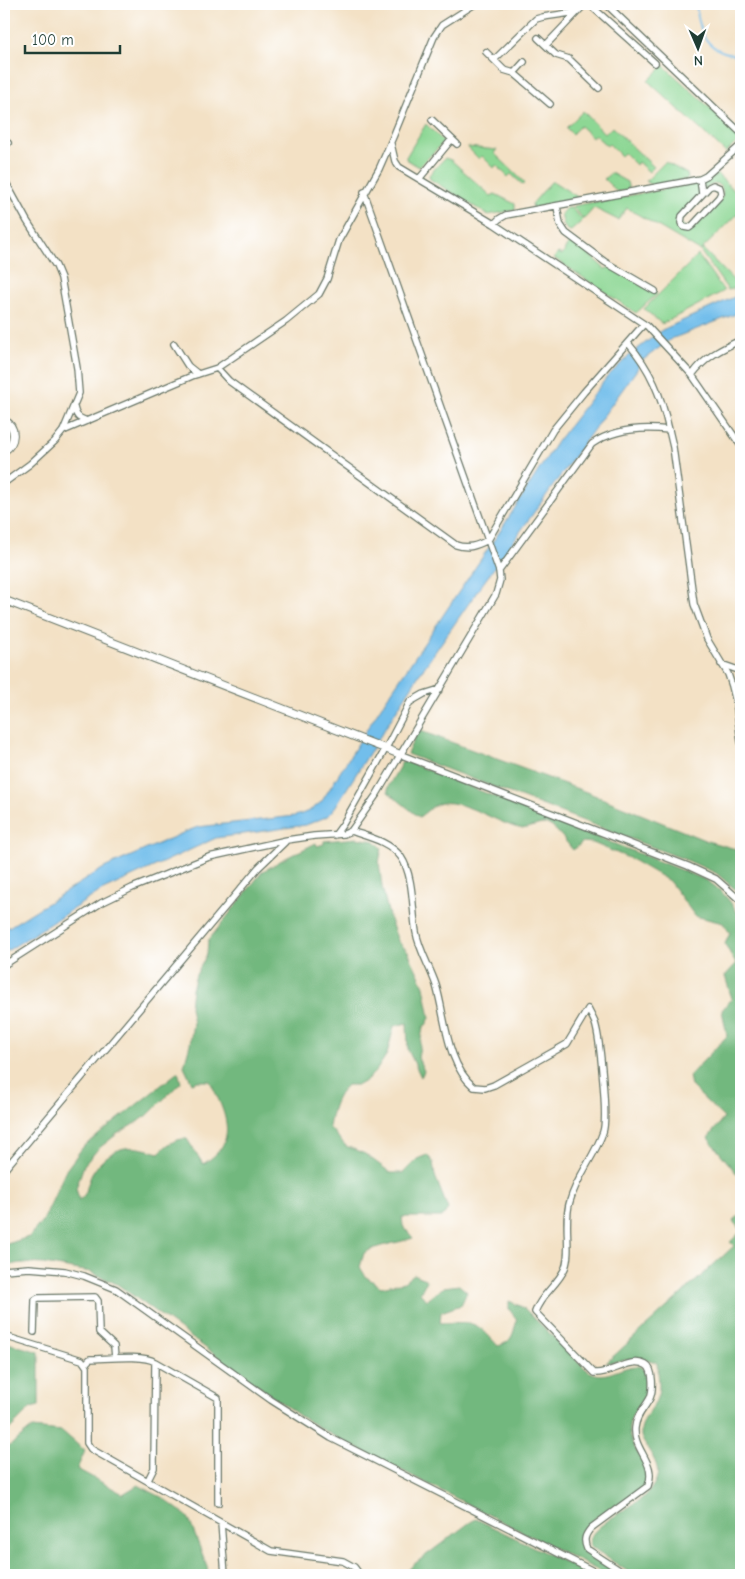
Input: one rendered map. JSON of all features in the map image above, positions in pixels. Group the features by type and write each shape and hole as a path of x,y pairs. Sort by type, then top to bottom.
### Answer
{"street":[{"path":"63,431 198,374 217,368 286,322 319,294 327,278 340,240 364,192 379,169 438,29 449,19 475,4"},
{"path":"546,45 585,4"},
{"path":"589,4 654,63"},
{"path":"606,4 741,133"},
{"path":"494,60 536,19 577,12"},
{"path":"538,38 556,55 569,59 599,88"},
{"path":"486,52 504,70 514,73 550,104"},
{"path":"514,73 524,62"},
{"path":"419,179 454,142 432,120"},
{"path":"390,144 398,167 494,224 652,329 692,375 741,446"},
{"path":"494,224 506,215 700,179 706,176 741,145"},
{"path":"4,179 27,221 56,266 61,278 79,384 79,393 63,431 46,450 4,483"},
{"path":"700,179 702,194 681,218 681,223 684,227 689,228 693,225 719,197 721,190 718,186 713,185 702,194"},
{"path":"4,965 101,903 132,888 210,857 287,840 344,834 351,831 377,794 399,754 440,690 496,594 500,580 498,568 364,192"},
{"path":"557,206 560,224 566,233 605,262 655,291"},
{"path":"217,368 229,381 456,545 464,548 475,547 488,543 553,430 644,324"},
{"path":"692,375 704,360 719,350 741,340"},
{"path":"628,343 643,362 655,384 669,430 673,447 694,604 707,640 732,686 741,742"},
{"path":"174,344 188,366 198,374"},
{"path":"74,407 76,416 87,421"},
{"path":"4,420 10,424 14,436 13,442 4,451"},
{"path":"498,568 592,444 612,434 634,429 669,430"},
{"path":"4,600 688,866 716,879 741,901"},
{"path":"721,664 741,671"},
{"path":"335,834 343,824 410,702 424,694 440,690"},
{"path":"351,831 380,841 393,849 406,866 419,944 436,986 448,1037 460,1072 474,1087 485,1088 494,1086 567,1044 588,1009 595,1023 605,1111 604,1130 570,1200 566,1224 568,1259 565,1270 539,1301 534,1312 594,1373 606,1372 618,1367 634,1364 645,1364 649,1367 651,1376 650,1400 638,1418 635,1428 636,1441 651,1470 648,1486 592,1528 585,1536 587,1549 627,1575"},
{"path":"4,1170 258,868 287,840"},
{"path":"4,1270 29,1268 65,1271 84,1276 116,1289 271,1400 331,1438 601,1575"},
{"path":"34,1332 35,1300 38,1298 95,1297 98,1301 99,1332 114,1346 114,1358"},
{"path":"4,1336 82,1360 87,1367 86,1443 91,1449 270,1551 342,1561 354,1567 360,1575"},
{"path":"85,1364 90,1359 151,1359 218,1398 218,1503"},
{"path":"148,1480 154,1468 155,1362"},
{"path":"221,1523 225,1575"}],"green space":[{"path":"663,66 740,135 740,139 726,153 648,81"},
{"path":"583,111 605,134 612,127 654,167 649,172 638,162 636,165 624,153 621,156 609,144 607,146 595,135 592,137 580,126 572,134 566,128"},
{"path":"426,124 444,142 419,167 406,159 406,157"},
{"path":"467,147 497,150 494,153 525,183 523,185 511,174 508,177 496,165 494,168 482,156 479,159"},
{"path":"445,158 451,160 491,196 495,194 515,204 515,210 488,215 430,179 429,175"},
{"path":"665,162 687,174 688,179 652,186 646,181"},
{"path":"611,173 627,182 629,190 617,192 604,179"},
{"path":"717,174 741,197 741,211 700,251 627,208 618,220 594,208 584,219 573,206 698,183 700,194 678,219 678,222 690,230 695,227 723,195 720,187 715,183 704,189 703,182 707,182"},
{"path":"551,182 579,198 533,208 532,204"},
{"path":"566,208 571,208 583,220 571,231 567,230 564,226 561,214"},
{"path":"571,241 575,242 605,269 611,267 657,294 636,313 554,258 558,253 562,255"},
{"path":"703,249 740,287 728,290 701,252"},
{"path":"698,255 724,291 662,324 644,309"},
{"path":"418,730 589,793 707,841 736,849 742,862 741,887 736,890 716,873 689,861 407,754"},
{"path":"402,762 407,762 706,880 722,892 741,919 741,1179 708,1138 724,1118 691,1086 689,1076 727,1036 722,1010 732,999 725,976 736,964 725,944 730,933 723,923 695,916 669,881 631,859 593,843 583,842 573,850 559,833 549,825 542,824 523,829 467,807 446,803 436,805 419,817 388,792 388,787"},
{"path":"357,838 375,841 382,848 379,862 382,887 390,920 398,941 408,952 424,986 430,1018 423,1027 418,1058 424,1071 421,1077 408,1050 407,1023 394,1026 387,1054 376,1071 367,1080 358,1085 347,1085 343,1090 335,1104 329,1127 346,1146 365,1154 391,1173 403,1173 417,1159 427,1155 433,1162 435,1176 448,1209 442,1217 402,1217 403,1226 413,1238 364,1253 360,1267 366,1277 381,1287 404,1282 414,1274 427,1280 420,1293 426,1300 444,1287 459,1285 467,1292 461,1305 441,1312 440,1323 473,1324 484,1331 498,1346 510,1339 517,1320 509,1309 509,1301 524,1308 587,1370 594,1374 606,1374 632,1366 640,1366 649,1382 648,1390 631,1419 629,1434 646,1469 645,1483 630,1498 598,1516 589,1524 583,1532 582,1543 585,1551 591,1556 623,1575 607,1575 330,1434 300,1416 117,1284 91,1272 44,1264 20,1263 4,1266 4,1245 29,1237 44,1219 66,1170 83,1147 178,1072 181,1082 147,1116 117,1134 98,1149 84,1165 76,1188 79,1200 85,1194 91,1176 98,1165 109,1155 122,1149 135,1148 159,1153 172,1143 187,1139 203,1164 215,1155 222,1146 226,1136 226,1126 221,1104 210,1081 192,1083 184,1066 193,1023 190,1007 192,989 196,975 207,954 208,941 262,872 316,843 317,846 324,844 324,841"},
{"path":"741,1214 741,1231 733,1221"},
{"path":"741,1231 741,1575 633,1575 590,1546 590,1539 599,1527 647,1494 657,1477 657,1467 643,1441 641,1430 644,1420 655,1403 659,1390 657,1363 639,1359 606,1363 734,1246 730,1242"},
{"path":"4,1342 39,1352 39,1406 31,1408 4,1435"},
{"path":"32,1428 62,1431 85,1451 77,1469 123,1494 138,1485 163,1498 188,1517 207,1566 208,1575 4,1575 4,1447 6,1449"},
{"path":"476,1519 591,1575 404,1575 413,1565"}],"water":[{"path":"741,294 741,312 671,339 639,363 638,368 419,675 332,812 326,817 306,825 216,838 101,891 4,953 4,930 104,868 198,827 295,816 303,814 319,804 379,710 502,528 556,443 607,377 631,354 662,330"}],"waterway":[{"path":"696,4 703,34 712,46 729,54 741,56"}]}
